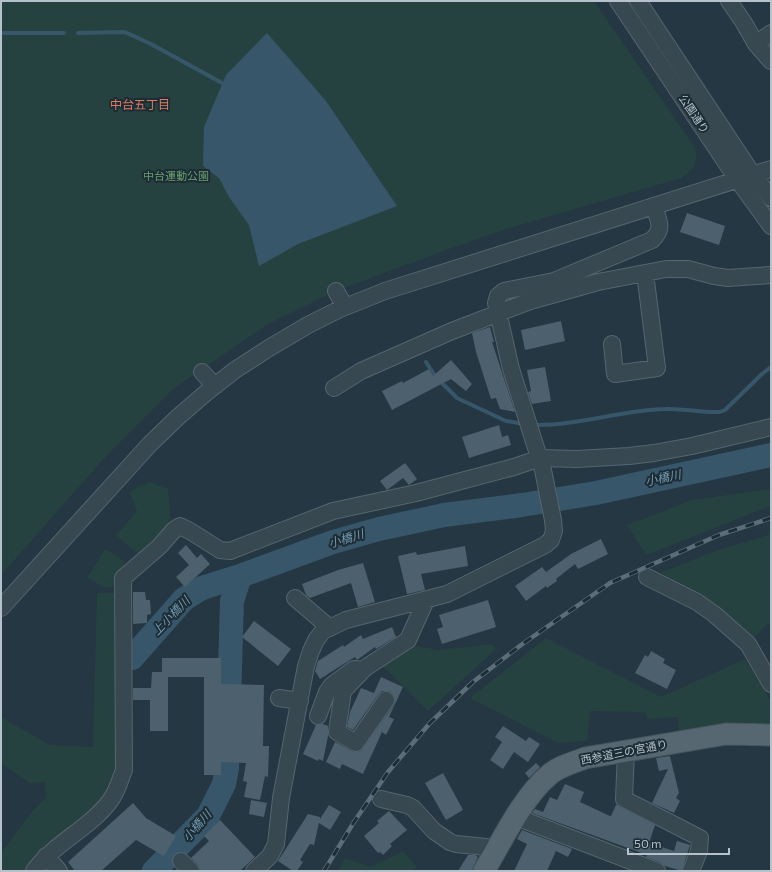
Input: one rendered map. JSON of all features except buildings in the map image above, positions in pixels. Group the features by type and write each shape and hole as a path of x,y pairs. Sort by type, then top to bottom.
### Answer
{"main road":[{"name":"西参道三の宮通り","path":"484,871 516,817 535,789 550,774 565,765 585,758 726,734 771,735"}],"street":[{"name":"公園通り","path":"618,1 737,179 771,226"},
{"name":"公園通り","path":"638,1 753,175 771,198"},
{"path":"729,1 756,44 771,61"},
{"path":"756,44 771,33"},
{"path":"1,608 150,444 178,417 215,386 269,348 308,325 345,307 385,291 771,169"},
{"path":"254,871 270,856 276,844 281,798 311,651 316,640 323,631 346,620 447,594 545,545 551,540 554,531 553,520 542,464 511,369 496,303 498,296 504,291 554,281 652,240 657,236 660,230 660,223 654,207"},
{"path":"334,388 361,371 452,331 530,301 598,282 666,269 688,269 728,278 771,275"},
{"path":"612,344 615,374 657,368 645,273"},
{"path":"336,291 345,307"},
{"path":"202,372 215,386"},
{"path":"34,871 46,856 83,828 110,802 116,792 124,770 123,578 160,547 174,530 180,526 220,550 230,551 334,511 416,493 514,468 577,459 654,453 692,446 771,427"},
{"path":"647,577 697,602 714,614 748,644 771,684"},
{"path":"295,598 330,628"},
{"path":"386,700 356,743 337,732 343,691 365,668 408,640 426,600"},
{"path":"318,716 327,692 332,685 354,669 365,668"},
{"path":"280,698 300,701"},
{"path":"626,751 624,799 700,838 699,851 691,871"},
{"path":"381,799 407,804 413,808 434,831 450,842 486,847 495,852"},
{"path":"516,817 657,871"},
{"path":"46,856 59,871"}],"green space":[{"name":"中台運動公園","path":"1,1 594,1 695,148 696,162 692,169 681,178 506,229 446,250 336,291 268,324 172,390 109,453 1,575"},
{"path":"149,482 168,489 171,523 140,556 116,535 137,511 130,493 134,489"},
{"path":"771,489 771,506 646,555 627,525 691,500"},
{"path":"771,534 771,623 766,625 755,637 747,635 700,596 660,573 712,552"},
{"path":"105,549 125,562 113,587 104,587 87,578"},
{"path":"97,593 114,593 117,767 107,799 28,871 1,871 1,853 30,814 46,797 45,782 30,783 1,763 1,717 50,745 93,747"},
{"path":"546,638 661,697 745,659 771,701 771,725 679,734 678,717 647,719 646,712 590,711 587,741 558,743 470,698"},
{"path":"491,644 496,649 428,711 382,665 409,645 439,650"},
{"path":"403,851 417,867 413,871 338,871 345,858 370,867"}],"water":[{"path":"267,33 326,101 397,206 298,244 259,266 249,225 229,197 219,178 203,166 204,127 226,75"}],"waterway":[{"path":"78,33 125,32 151,44 222,83"},
{"path":"1,33 64,33"},
{"path":"426,362 435,376 457,398 506,421 525,424"},
{"path":"534,425 550,425 583,421 649,410 672,409 720,412 725,410 771,367"},
{"name":"小橋川","path":"132,658 184,599 202,588 240,576 333,542 379,529 444,515 522,505 596,493 771,455"},
{"name":"小橋川","path":"154,871 208,816 224,784 227,769 232,601 240,576"}],"railway":[{"path":"324,871 354,822 388,772 430,723 473,682 521,645 610,583 719,535 771,518"}],"district":[{"name":"中台五丁目","path":"140,105"}],"water label":[{"name":"上小橋川","path":"171,616"}]}
